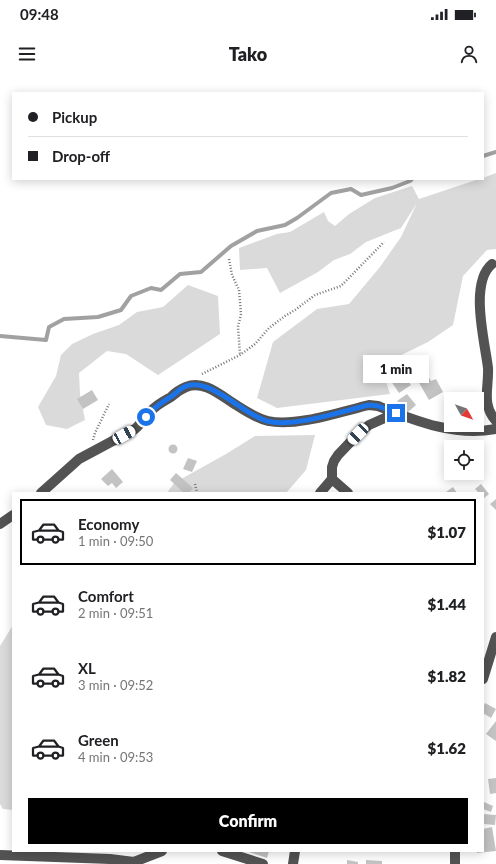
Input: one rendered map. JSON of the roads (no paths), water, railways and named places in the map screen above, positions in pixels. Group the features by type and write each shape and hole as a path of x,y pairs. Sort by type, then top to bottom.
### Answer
{"street":[{"path":"492,264 487,268 482,280 480,300 488,369 487,406 490,414 496,421"},
{"path":"42,492 79,459 135,429 151,411 185,387 194,385 205,386 252,415 273,422 307,420 369,405 378,406 435,426 455,430 484,431 496,429"},
{"path":"321,492 332,479 332,466 334,461 353,439 369,425 396,413"},
{"path":"332,479 347,492"},
{"path":"0,524 12,516"},
{"path":"484,676 496,637"},
{"path":"0,855 110,859 135,863 160,852"},
{"path":"225,852 264,864"},
{"path":"293,864 295,852"},
{"path":"455,852 455,864"}],"waterway":[{"path":"484,156 496,152"},
{"path":"0,336 46,340 49,327 64,319 98,317 121,310 131,296 151,288 161,290 180,274 201,272 231,246 257,231 285,225 331,193 351,189 361,195 392,188 411,180"}]}
